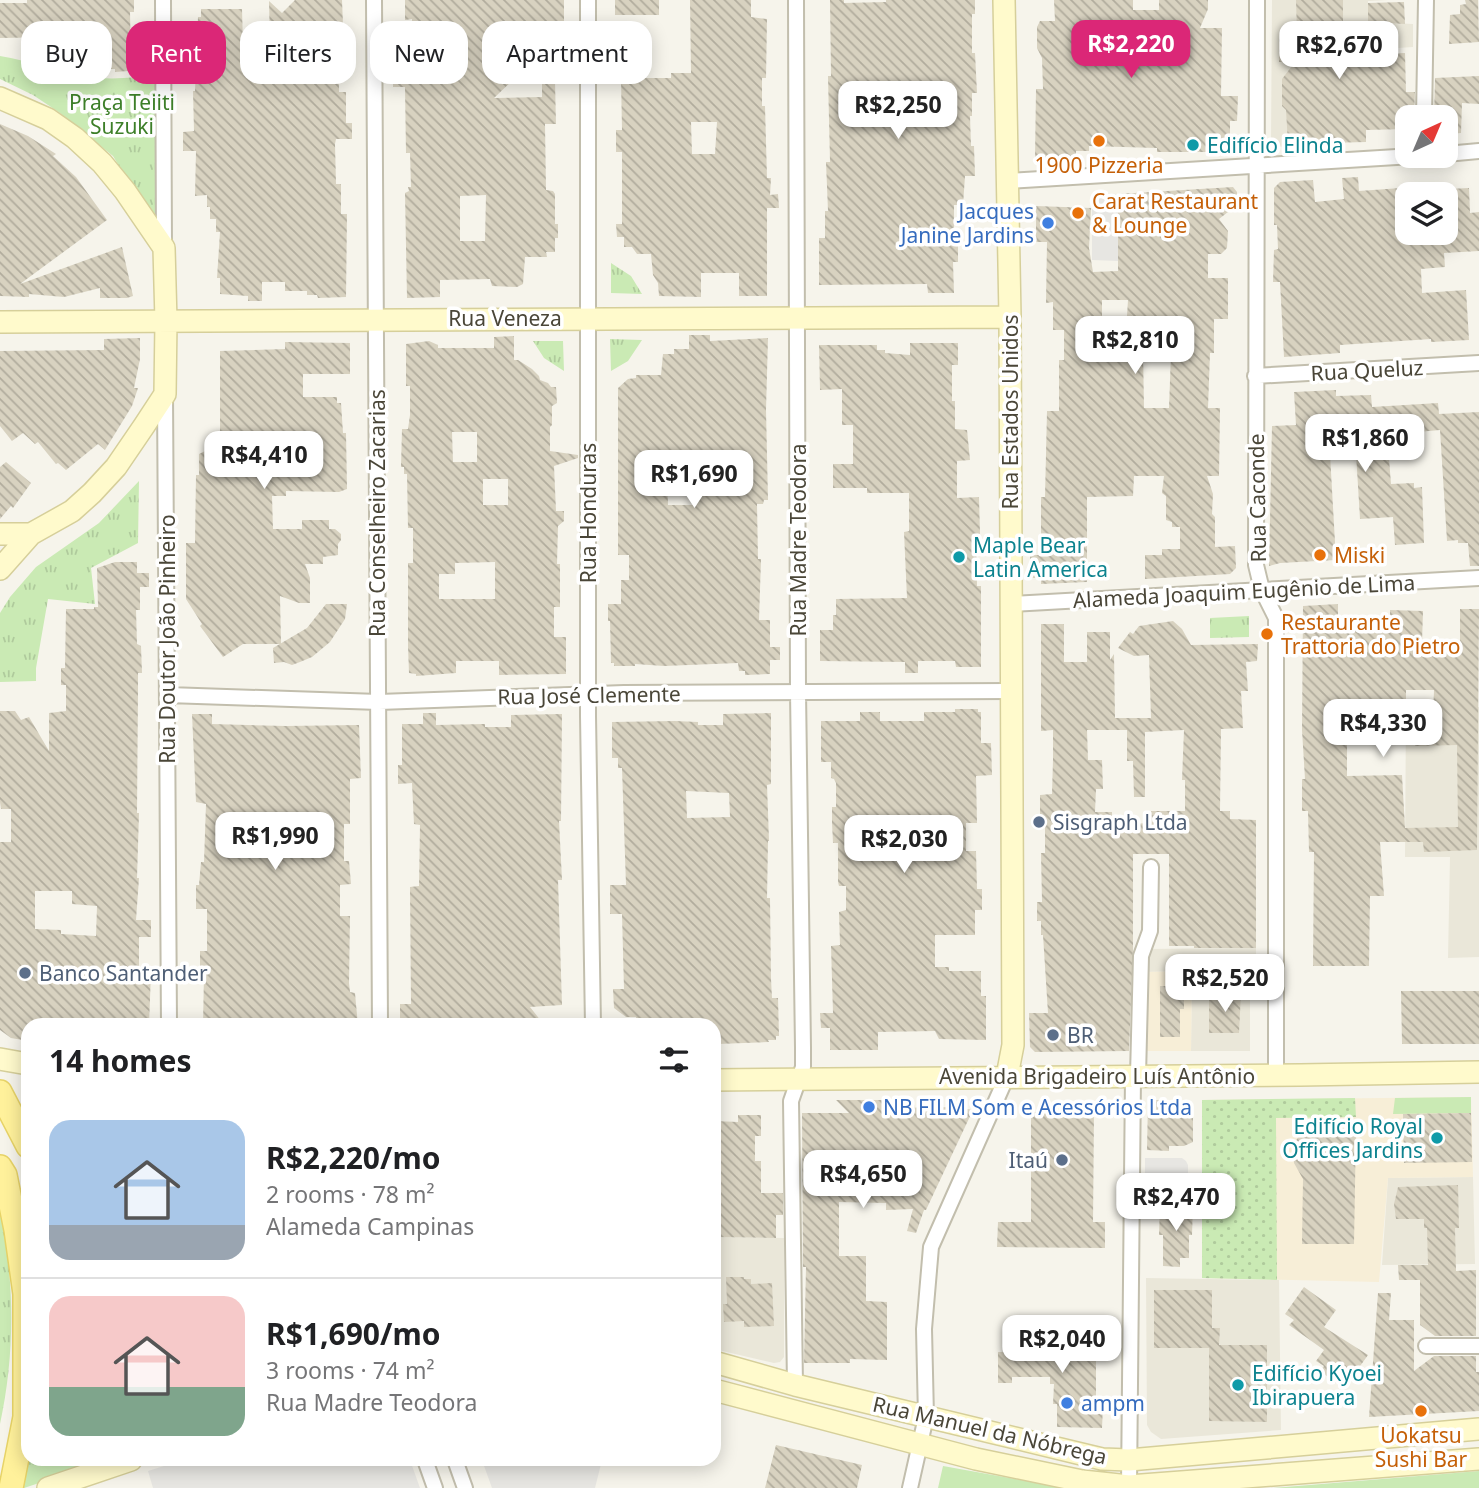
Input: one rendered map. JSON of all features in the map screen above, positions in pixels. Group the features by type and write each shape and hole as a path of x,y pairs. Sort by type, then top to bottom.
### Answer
{"main road":[{"path":"0,1092 21,1132"},
{"path":"0,1167 5,1175 21,1231"},
{"path":"11,1488 21,1440"}],"street":[{"name":"Rua Doutor João Pinheiro","path":"163,0 169,1018"},
{"name":"Rua Conselheiro Zacarias","path":"374,0 380,1018"},
{"name":"Rua Honduras","path":"589,0 589,696 593,1018"},
{"name":"Rua Madre Teodora","path":"795,1385 791,1101 803,1067 798,692 796,0"},
{"name":"Rua Estados Unidos","path":"1004,0 1010,317 1013,1045 1007,1076"},
{"name":"Rua Caconde","path":"1257,0 1256,565 1262,590 1276,618 1276,1076"},
{"path":"1424,105 1426,0"},
{"path":"0,98 48,119 75,138 102,163 125,191 164,248"},
{"path":"1458,152 1479,151"},
{"path":"1006,181 1395,157"},
{"name":"Rua Veneza","path":"0,322 1010,317"},
{"name":"Rua Queluz","path":"1255,376 1479,363"},
{"path":"0,569 31,534 72,511 92,493 116,467 165,394"},
{"path":"0,534 31,534"},
{"name":"Alameda Joaquim Eugênio de Lima","path":"1010,604 1479,578"},
{"name":"Rua José Clemente","path":"168,695 379,702 624,693 1010,691"},
{"path":"1129,1486 1135,1076 1141,956 1150,931 1151,867"},
{"path":"0,1059 21,1063"},
{"name":"Avenida Brigadeiro Luís Antônio","path":"721,1080 1479,1072"},
{"path":"910,1488 926,1417 924,1329 931,1247 1007,1076"},
{"path":"1426,1346 1479,1346"},
{"name":"Rua Manuel da Nóbrega","path":"721,1364 795,1385 1102,1459 1129,1460 1479,1429"},
{"name":"Rua Manuel da Nóbrega","path":"721,1393 920,1445 1082,1481 1129,1486 1479,1459"},
{"path":"48,1488 113,1466"},
{"path":"427,1466 435,1488"},
{"path":"457,1466 465,1488"}],"shaded area":[{"path":"1272,0 1388,0 1368,1 1368,22 1413,24 1413,47 1367,50 1342,114 1340,144 1276,147 1271,142"},
{"path":"1092,193 1118,194 1118,261 1092,260"},
{"path":"1479,707 1479,957 1448,958 1450,857 1405,857 1406,708"},
{"path":"1256,948 1256,997 1250,997 1250,1051 1191,1051 1192,971 1145,972 1145,949"},
{"path":"1192,971 1191,1051 1145,1051 1145,972"},
{"path":"1471,1097 1473,1177 1388,1178 1379,1282 1202,1278 1202,1100"},
{"path":"1145,1158 1182,1158 1186,1161 1188,1194 1145,1193"},
{"path":"1473,1177 1475,1264 1382,1265 1388,1178"},
{"path":"721,1237 784,1238 784,1357 780,1362 774,1363 721,1351"},
{"path":"1146,1278 1279,1280 1281,1430 1161,1439 1151,1432 1147,1425"},
{"path":"164,1466 412,1466 420,1488 153,1488 148,1471"},
{"path":"484,1466 600,1466 595,1488 492,1488"}],"green space":[{"name":"Praça Teiiti Suzuki","path":"0,56 21,61 21,84 112,84 112,78 126,78 126,84 158,84 159,233 113,156 60,113 33,95 0,79"},
{"path":"611,263 631,276 642,294 611,293"},
{"path":"610,339 642,340 628,361 611,371"},
{"path":"533,341 563,341 564,371 544,358"},
{"path":"139,481 138,543 91,568 95,604 48,599 36,681 0,682 0,613 10,597 36,567 99,523"},
{"path":"1249,616 1249,637 1210,638 1210,618"},
{"path":"1471,1097 1471,1113 1393,1114 1395,1098"},
{"path":"1355,1098 1356,1117 1276,1118 1277,1280 1202,1278 1202,1100"},
{"path":"0,1212 11,1291 11,1345 0,1424"},
{"path":"26,1466 91,1466 24,1488 18,1488"},
{"path":"943,1466 1066,1488 938,1488"},
{"path":"1479,1471 1479,1488 1273,1488"}],"building":[{"path":"27,0 134,0 134,12 130,12 130,21 126,21 126,71 115,72 115,69 112,69 112,21 21,21 21,38 0,38 0,3 27,3"},
{"path":"295,0 342,0 343,21 269,21 269,1 282,13"},
{"path":"405,0 564,0 564,21 482,21 482,84 509,84 494,98 542,97 542,84 555,84 556,124 545,124 546,190 555,194 558,238 555,238 555,252 546,252 547,257 525,257 523,284 517,287 492,286 490,279 440,280 440,297 407,298 405,193 409,191 408,187 411,187 410,153 406,153 405,87 393,87 393,84 468,84 468,21 405,20","holes":["486,195 485,241 460,241 460,196"]},
{"path":"615,0 659,0 659,15 615,15"},
{"path":"690,0 751,0 751,17 767,19 766,78 762,78 762,106 765,106 767,178 771,178 770,195 778,194 779,208 767,208 767,296 739,296 739,273 701,273 701,297 659,296 651,254 637,254 632,247 624,247 624,237 617,237 616,224 622,224 622,152 616,152 616,130 622,130 621,84 652,84 652,78 671,78 671,73 691,73","holes":["691,122 717,122 715,154 692,154"]},
{"path":"830,0 844,0 844,3 975,0 975,14 972,14 972,53 975,53 977,93 972,93 970,116 975,176 965,176 963,205 954,205 954,238 958,238 958,262 953,262 954,293 928,293 927,284 819,285 819,238 825,238 825,211 828,211 826,162 830,162"},
{"path":"1054,0 1133,0 1133,10 1159,10 1159,0 1208,0 1208,9 1200,28 1222,28 1221,96 1238,96 1237,121 1230,121 1230,152 1157,152 1157,148 1089,146 1089,151 1076,151 1076,158 1035,158 1036,89 1043,89 1037,27 1040,21 1055,21","holes":["1098,20 1128,20 1128,55 1098,55"]},
{"path":"1296,0 1343,0 1343,34 1354,35 1354,50 1380,48 1380,54 1405,53 1406,92 1415,92 1414,105 1395,105 1395,129 1366,130 1366,142 1288,144 1286,110 1282,106 1282,79 1295,62 1279,62 1279,34 1297,34"},
{"path":"1465,0 1478,0 1479,42 1449,44 1450,15 1460,14 1460,5 1466,4"},
{"path":"1404,2 1405,24 1368,22 1368,3"},
{"path":"201,9 242,9 240,84 339,84 339,92 346,92 346,123 352,123 352,139 336,139 335,144 336,184 341,184 341,214 347,214 346,297 318,298 317,295 307,295 307,291 285,291 285,282 262,282 262,301 248,301 248,296 220,294 220,278 217,278 220,232 216,232 216,219 210,219 207,195 195,196 196,151 183,151 183,132 194,131 195,84 226,84 226,21 198,21"},
{"path":"1479,76 1479,104 1462,103 1461,133 1458,133 1458,105 1434,105 1435,78"},
{"path":"0,124 28,136 56,154 53,156 76,177 107,220 20,284 122,247 133,296 100,298 100,288 64,297 29,294 29,297 0,296"},
{"path":"1358,177 1359,191 1395,188 1395,245 1458,245 1458,189 1469,188 1470,213 1479,212 1479,251 1444,253 1445,267 1421,269 1422,293 1466,290 1469,340 1431,342 1431,339 1340,345 1340,353 1284,357 1280,282 1273,282 1274,250 1278,249 1277,225 1274,225 1274,188 1280,182 1313,180 1315,202 1344,199 1342,178"},
{"path":"1233,187 1237,192 1237,205 1219,219 1228,231 1227,248 1221,254 1208,254 1208,278 1228,278 1228,319 1214,319 1214,353 1210,353 1208,408 1220,408 1219,476 1207,476 1213,494 1215,547 1235,546 1236,568 1230,574 1145,579 1145,555 1162,555 1162,549 1180,549 1180,527 1172,527 1172,522 1166,520 1166,496 1162,493 1164,476 1134,476 1133,496 1087,497 1087,582 1041,584 1041,578 1031,578 1030,555 1041,555 1041,497 1045,497 1047,411 1059,411 1059,360 1064,360 1064,330 1053,330 1053,302 1046,303 1047,242 1036,242 1036,206 1091,208 1089,248 1093,272 1118,271 1118,194","holes":["1102,300 1128,300 1126,332 1102,332","1143,352 1171,353 1169,408 1144,408"]},
{"path":"689,335 710,335 710,341 768,338 768,500 757,504 758,559 761,559 759,620 770,620 770,647 780,647 780,660 770,660 770,674 745,675 745,671 739,671 738,663 614,666 614,663 611,663 608,604 621,604 621,580 629,580 629,555 618,555 618,388 628,379 636,378 636,375 661,375 663,354 674,354 674,349 689,349","holes":["667,477 694,477 694,505 668,505"]},
{"path":"514,336 514,360 532,369 540,380 556,387 557,403 552,406 550,451 578,455 578,458 554,466 556,511 564,511 564,521 558,526 560,607 554,607 554,637 566,637 566,674 499,675 499,661 456,661 456,673 416,676 409,673 408,646 408,563 413,563 413,528 408,528 407,474 404,474 404,467 401,467 402,429 408,429 410,415 410,386 406,386 406,344 429,341 438,345 438,348 494,348 494,337","holes":["452,432 477,432 477,462 453,462","483,479 508,479 508,505 483,505","495,562 495,599 439,599 439,574 455,574 455,563"]},
{"path":"140,338 140,359 134,388 138,388 132,406 105,450 98,444 66,470 56,464 38,442 35,444 23,433 12,441 0,426 0,351 104,350 104,339"},
{"path":"285,342 350,343 350,374 303,374 303,397 337,397 337,403 341,403 343,433 346,433 347,489 339,492 286,491 286,496 272,496 273,529 302,529 302,520 329,520 329,529 335,529 341,534 341,540 338,544 338,555 323,557 323,564 305,564 310,578 310,603 299,603 280,596 281,644 243,644 223,657 200,626 202,624 186,599 186,543 195,543 199,454 205,451 205,440 213,440 213,432 220,431 220,351 285,349"},
{"path":"910,343 958,343 958,365 952,365 952,401 955,401 955,429 967,430 970,460 957,461 957,498 979,497 980,534 976,534 977,586 981,586 981,667 956,667 955,661 918,661 918,673 905,673 905,662 820,661 820,630 833,630 836,599 907,598 904,532 909,531 909,493 867,493 867,488 833,488 833,464 853,464 853,425 842,425 842,389 820,390 819,345 877,345 877,350 885,350 885,353 910,355"},
{"path":"1336,390 1336,396 1371,395 1372,407 1438,403 1439,414 1479,412 1479,566 1470,566 1468,543 1447,541 1440,430 1418,430 1387,433 1391,484 1414,483 1414,488 1422,487 1424,543 1395,545 1393,517 1360,519 1356,453 1330,454 1336,560 1269,566 1272,426 1296,425 1294,392"},
{"path":"6,462 31,483 13,508 11,506 0,519 0,467"},
{"path":"115,562 137,562 137,573 149,573 149,587 140,587 140,610 136,610 137,644 141,646 142,673 138,673 139,878 136,920 151,920 151,937 139,937 139,971 151,972 149,1018 21,1018 21,1040 11,1038 0,1030 0,842 11,842 11,809 1,809 0,802 0,711 15,711 21,720 29,717 49,751 49,713 66,711 66,685 61,685 61,668 65,668 66,609 98,607 97,568","holes":["35,891 72,891 72,904 97,906 96,936 35,929"]},
{"path":"326,604 347,604 345,619 330,642 312,657 292,665 274,663 273,648 307,628"},
{"path":"1338,604 1338,622 1390,623 1390,610 1423,611 1422,643 1460,643 1460,609 1479,609 1477,850 1424,852 1423,842 1380,842 1384,896 1370,896 1369,966 1313,966 1314,852 1309,852 1308,811 1302,811 1302,779 1305,779 1302,730 1303,606","holes":["1406,690 1434,690 1433,716 1406,717","1347,732 1415,733 1415,746 1457,745 1458,827 1405,828 1402,775 1347,776"]},
{"path":"1173,621 1182,629 1191,645 1258,644 1257,661 1246,662 1248,691 1241,691 1243,728 1221,729 1220,811 1230,811 1230,819 1256,820 1256,948 1169,946 1169,854 1133,854 1129,1051 1035,1052 1030,1047 1029,1013 1048,1013 1043,935 1041,921 1037,921 1037,902 1042,902 1041,853 1045,853 1045,819 1040,819 1040,795 1052,794 1053,760 1053,730 1041,731 1041,624 1064,624 1064,662 1087,662 1087,632 1110,632 1110,660 1114,654 1115,718 1151,718 1149,655 1134,656 1118,648 1130,632 1133,634 1139,626","holes":["1087,730 1127,730 1127,761 1133,761 1134,797 1145,797 1145,732 1184,730 1182,780 1185,780 1185,811 1151,811 1151,823 1126,824 1126,818 1112,818 1112,812 1095,812 1096,789 1103,789 1102,760 1088,760"]},
{"path":"955,709 978,709 978,712 981,712 981,743 991,743 992,775 976,776 977,823 966,823 966,851 976,851 977,889 982,889 982,910 975,910 975,935 935,935 935,967 949,967 949,971 981,971 981,996 986,996 986,1040 939,1039 935,1031 878,1032 878,1050 830,1050 830,1028 821,1028 820,1013 833,1013 831,946 840,945 839,912 846,910 846,886 839,886 838,882 838,843 833,843 832,823 832,807 836,807 836,783 831,778 831,762 821,762 821,721 860,721 860,712 880,712 880,721 924,721 924,712 955,712"},
{"path":"423,713 436,713 436,725 485,724 485,727 511,727 511,715 562,714 559,821 562,880 558,880 562,1005 530,1007 539,1018 400,1018 400,1004 411,1004 410,887 419,886 420,825 414,824 412,783 398,784 398,765 402,765 402,724 423,724"},
{"path":"771,713 771,784 767,785 767,898 770,898 772,998 778,998 779,1036 776,1036 776,1040 768,1040 769,1042 721,1044 721,1018 636,1018 626,1017 614,1008 613,989 624,989 622,914 610,914 610,885 626,885 622,768 618,768 618,758 612,758 612,722 675,721 723,725 723,714","holes":["686,791 729,793 730,817 687,818"]},
{"path":"192,714 212,714 212,724 359,725 361,778 350,779 350,824 344,824 344,861 349,861 351,884 340,885 340,916 350,916 349,983 350,992 355,993 357,1018 203,1018 204,974 200,974 200,951 207,951 207,909 196,909 196,885 199,885 201,862 204,862 206,804 196,802"},
{"path":"1160,986 1184,986 1184,1009 1180,1009 1180,1037 1160,1037"},
{"path":"1401,991 1479,991 1479,1044 1402,1044"},
{"path":"1228,993 1241,993 1239,1033 1209,1033 1209,996 1228,996"},
{"path":"836,1100 886,1100 886,1108 957,1107 973,1110 924,1210 916,1233 907,1231 913,1209 886,1210 886,1203 839,1202 839,1256 866,1256 866,1301 887,1302 887,1360 850,1359 850,1363 804,1363 806,1267 803,1267 802,1113 849,1113"},
{"path":"1148,1100 1169,1100 1169,1116 1193,1117 1193,1142 1184,1146 1169,1146 1169,1151 1147,1150"},
{"name":"Itaú","path":"1031,1112 1094,1112 1093,1222 1105,1222 1105,1248 997,1247 998,1222 1031,1222"},
{"name":"Edifício Royal Offices Jardins","path":"1471,1113 1472,1162 1404,1163 1403,1114"},
{"path":"738,1115 761,1115 761,1136 755,1136 755,1161 761,1161 761,1193 783,1193 783,1215 776,1215 776,1238 721,1237 721,1121 738,1122"},
{"path":"1319,1122 1331,1125 1334,1129 1356,1128 1354,1244 1302,1244 1303,1179 1294,1163 1293,1148 1304,1129"},
{"path":"1458,1185 1456,1271 1476,1270 1476,1336 1435,1336 1420,1325 1420,1280 1399,1280 1398,1265 1428,1265 1427,1228 1424,1228 1424,1219 1396,1219 1394,1204 1398,1187"},
{"path":"1160,1205 1193,1205 1189,1258 1180,1258 1180,1267 1163,1266 1163,1235 1159,1235"},
{"path":"726,1277 744,1277 751,1279 751,1284 772,1283 774,1326 744,1327 744,1321 724,1322 723,1304 727,1304"},
{"path":"1304,1287 1336,1310 1324,1327 1368,1355 1348,1383 1340,1378 1336,1383 1320,1371 1324,1366 1316,1361 1324,1350 1289,1325 1294,1320 1285,1314"},
{"name":"Edifício Kyoei Ibirapuera","path":"1154,1290 1212,1290 1212,1328 1220,1328 1219,1345 1267,1345 1267,1422 1209,1421 1209,1348 1154,1348"},
{"path":"1378,1293 1391,1293 1389,1320 1414,1320 1414,1371 1434,1356 1476,1356 1476,1372 1479,1372 1479,1411 1369,1417"},
{"path":"1045,1317 1058,1317 1058,1334 1093,1334 1093,1354 1096,1354 1096,1405 1103,1406 1102,1428 1057,1427 1057,1404 1053,1404 1054,1384 1050,1384 1050,1377 1012,1377 1012,1383 998,1383 998,1352 1012,1352 1012,1357 1045,1357"},
{"path":"776,1445 862,1465 857,1488 765,1488"}],"place":[{"name":"1900 Pizzeria","path":"1099,141"},
{"name":"Edifício Elinda","path":"1193,145"},
{"name":"Carat Restaurant & Lounge","path":"1078,213"},
{"name":"Jacques Janine Jardins","path":"1048,223"},
{"name":"Miski","path":"1320,555"},
{"name":"Maple Bear Latin America","path":"959,557"},
{"name":"Restaurante Trattoria do Pietro","path":"1267,634"},
{"name":"Sisgraph Ltda","path":"1039,822"},
{"name":"Banco Santander","path":"25,973"},
{"name":"BR","path":"1053,1035"},
{"name":"NB FILM Som e Acessórios Ltda","path":"869,1107"},
{"name":"Edifício Royal Offices Jardins","path":"1437,1138"},
{"name":"Itaú","path":"1062,1160"},
{"name":"Edifício Kyoei Ibirapuera","path":"1238,1385"},
{"name":"ampm","path":"1067,1403"},
{"name":"Uokatsu Sushi Bar","path":"1421,1411"}]}
